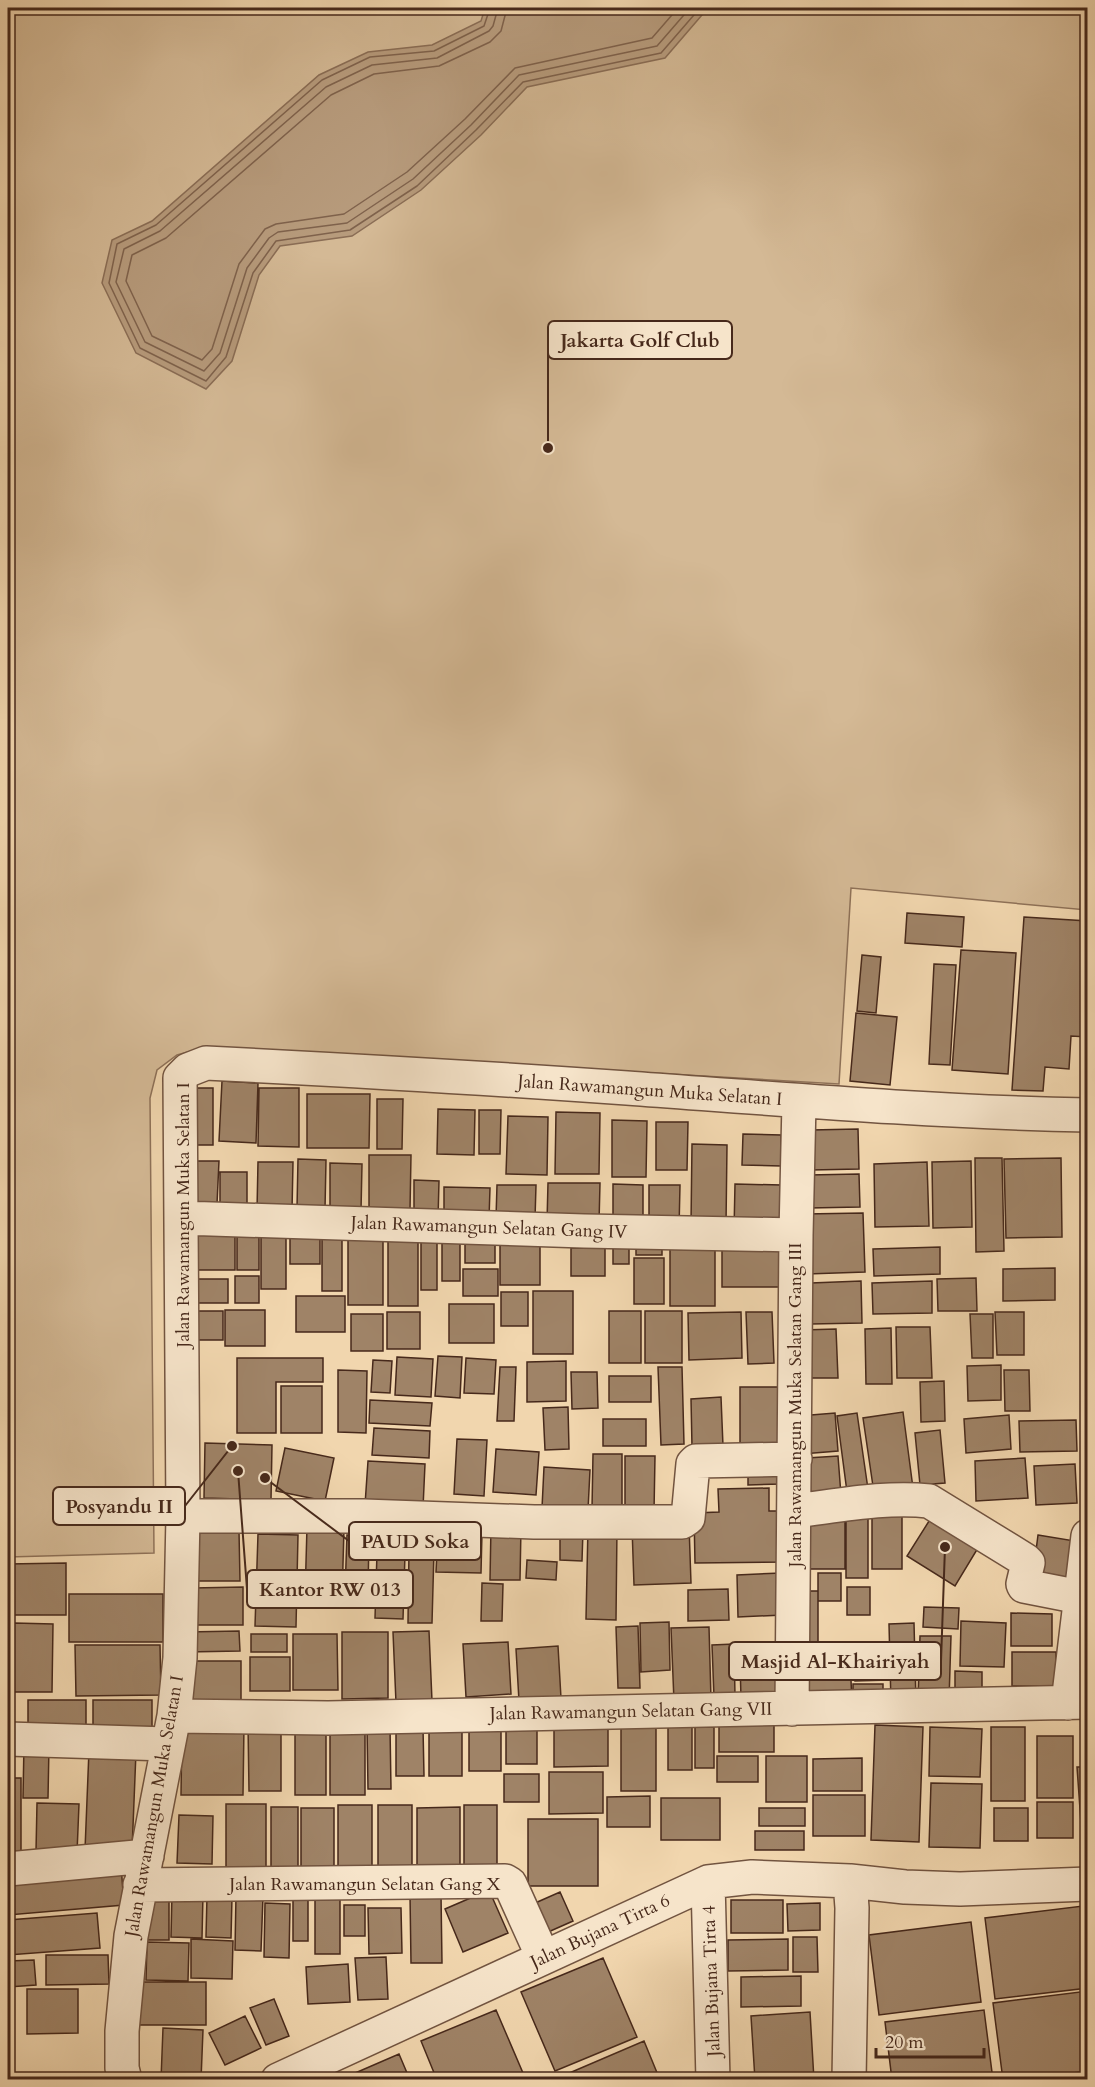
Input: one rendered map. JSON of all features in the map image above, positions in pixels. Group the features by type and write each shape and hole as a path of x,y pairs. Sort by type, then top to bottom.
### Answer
{"street":[{"name":"Jalan Rawamangun Muka Selatan I","path":"125,2079 122,2068 122,2031 131,1936 171,1730 180,1658 183,1516 180,1078 188,1070 206,1063 502,1079 997,1113 1088,1114"},
{"name":"Jalan Rawamangun Muka Selatan Gang III","path":"792,1709 799,1101"},
{"name":"Jalan Rawamangun Selatan Gang IV","path":"182,1218 584,1231 796,1235"},
{"path":"183,1516 364,1516 534,1522 682,1522 688,1518 693,1464 696,1461 795,1459"},
{"path":"795,1511 875,1503 928,1501 1025,1560 1028,1563 1024,1586 1080,1597"},
{"path":"1078,1702 1080,1597 1088,1536"},
{"name":"Jalan Rawamangun Selatan Gang VII","path":"8,1739 328,1718 1078,1702"},
{"path":"8,1869 143,1870"},
{"name":"Jalan Rawamangun Selatan Gang X","path":"143,1870 505,1881 510,1884 543,1957"},
{"name":"Jalan Bujana Tirta 6","path":"278,2079 708,1882 752,1876 850,1881 905,1887 960,1888 1088,1884"},
{"path":"849,2079 852,1908 850,1881"},
{"name":"Jalan Bujana Tirta 4","path":"708,1882 713,2079"}],"shaded area":[{"path":"8,8 1087,8 1087,910 851,888 839,1084 206,1047 177,1055 157,1070 150,1098 154,1553 8,1557"}],"water":[{"path":"485,8 708,8 665,58 527,87 481,135 421,190 352,236 280,246 259,275 232,361 206,389 136,353 102,283 112,240 152,221 319,75 368,52 432,45 481,21"}],"building":[{"path":"907,913 964,917 962,947 905,943"},
{"path":"1024,917 1088,921 1088,1037 1071,1036 1069,1069 1045,1067 1043,1091 1012,1090"},
{"path":"961,950 1016,953 1008,1074 952,1070"},
{"path":"862,955 881,957 876,1013 857,1011"},
{"path":"934,964 956,965 950,1065 929,1064"},
{"path":"856,1013 897,1017 890,1085 850,1081"},
{"path":"222,1081 258,1083 256,1143 219,1141"},
{"path":"186,1088 213,1088 213,1145 186,1145"},
{"path":"259,1088 299,1088 299,1147 258,1146"},
{"path":"307,1094 370,1094 369,1148 307,1148"},
{"path":"377,1099 403,1099 402,1149 377,1149"},
{"path":"438,1109 475,1110 474,1155 437,1154"},
{"path":"479,1110 501,1110 500,1154 479,1154"},
{"path":"556,1112 600,1113 599,1174 555,1174"},
{"path":"508,1116 548,1117 547,1175 506,1174"},
{"path":"612,1120 647,1121 646,1177 612,1177"},
{"path":"656,1122 688,1122 687,1170 656,1170"},
{"path":"858,1129 859,1169 811,1170 811,1130"},
{"path":"743,1134 781,1135 781,1166 742,1165"},
{"path":"692,1144 727,1145 726,1225 691,1224"},
{"path":"369,1155 411,1155 410,1210 369,1210"},
{"path":"975,1158 1002,1158 1004,1251 976,1252"},
{"path":"1061,1158 1062,1237 1006,1238 1004,1159"},
{"path":"298,1159 326,1160 325,1209 297,1208"},
{"path":"184,1161 219,1161 217,1204 183,1203"},
{"path":"971,1161 972,1227 933,1228 932,1162"},
{"path":"258,1162 293,1162 292,1211 257,1210"},
{"path":"927,1162 929,1226 875,1227 874,1164"},
{"path":"330,1163 362,1164 361,1211 330,1211"},
{"path":"220,1172 247,1172 247,1205 220,1205"},
{"path":"859,1174 860,1207 809,1208 808,1175"},
{"path":"414,1180 439,1181 438,1219 414,1219"},
{"path":"548,1183 600,1183 599,1223 547,1222"},
{"path":"613,1184 643,1185 643,1225 613,1225"},
{"path":"735,1184 781,1185 780,1232 734,1231"},
{"path":"497,1185 536,1185 535,1219 496,1218"},
{"path":"649,1185 680,1185 679,1229 649,1228"},
{"path":"444,1187 490,1188 489,1219 444,1218"},
{"path":"863,1213 865,1272 807,1274 805,1214"},
{"path":"188,1224 235,1224 235,1270 188,1270"},
{"path":"290,1225 320,1225 320,1264 290,1264"},
{"path":"261,1226 286,1226 286,1289 261,1289"},
{"path":"322,1228 342,1228 342,1291 322,1291"},
{"path":"237,1229 259,1229 259,1270 237,1270"},
{"path":"388,1230 418,1230 418,1306 388,1306"},
{"path":"442,1230 460,1230 460,1281 442,1281"},
{"path":"465,1235 495,1235 495,1263 465,1263"},
{"path":"348,1237 383,1237 383,1305 348,1305"},
{"path":"500,1237 540,1237 540,1285 500,1285"},
{"path":"636,1239 662,1239 662,1255 636,1255"},
{"path":"421,1240 437,1240 437,1290 421,1290"},
{"path":"670,1243 715,1243 715,1306 670,1306"},
{"path":"613,1245 629,1245 629,1264 613,1264"},
{"path":"722,1247 779,1247 779,1287 722,1287"},
{"path":"940,1247 940,1274 874,1276 873,1249"},
{"path":"571,1248 605,1248 605,1276 571,1276"},
{"path":"634,1258 664,1258 664,1304 634,1304"},
{"path":"1055,1268 1055,1300 1003,1301 1003,1269"},
{"path":"463,1269 498,1269 498,1296 463,1296"},
{"path":"235,1276 259,1276 259,1303 235,1303"},
{"path":"976,1278 977,1311 938,1311 937,1279"},
{"path":"186,1279 228,1279 228,1303 186,1303"},
{"path":"861,1281 862,1323 811,1324 811,1283"},
{"path":"932,1281 932,1313 873,1314 872,1283"},
{"path":"533,1291 573,1291 573,1354 533,1354"},
{"path":"501,1292 528,1292 528,1326 501,1326"},
{"path":"296,1296 345,1296 345,1332 296,1332"},
{"path":"449,1304 494,1304 494,1343 449,1343"},
{"path":"225,1310 265,1310 265,1346 225,1346"},
{"path":"186,1311 223,1311 223,1340 186,1340"},
{"path":"609,1311 641,1311 641,1363 609,1363"},
{"path":"645,1311 682,1311 682,1363 645,1363"},
{"path":"387,1312 420,1312 420,1349 387,1349"},
{"path":"741,1312 742,1358 689,1360 688,1313"},
{"path":"746,1312 772,1312 774,1363 748,1364"},
{"path":"995,1312 1024,1312 1024,1355 997,1355"},
{"path":"351,1314 383,1314 383,1351 351,1351"},
{"path":"970,1314 993,1314 993,1358 972,1358"},
{"path":"896,1327 930,1327 932,1378 897,1378"},
{"path":"891,1328 892,1384 866,1384 865,1329"},
{"path":"836,1329 838,1378 803,1378 802,1330"},
{"path":"438,1356 462,1357 460,1398 435,1396"},
{"path":"397,1357 433,1359 431,1397 395,1395"},
{"path":"237,1358 323,1358 323,1382 276,1382 276,1433 237,1433"},
{"path":"466,1358 496,1360 494,1394 464,1393"},
{"path":"373,1360 392,1361 390,1393 371,1392"},
{"path":"566,1361 566,1401 527,1402 527,1362"},
{"path":"1001,1365 1001,1400 968,1401 967,1366"},
{"path":"500,1367 516,1367 514,1421 497,1421"},
{"path":"658,1367 682,1367 684,1444 661,1445"},
{"path":"338,1370 367,1371 366,1433 338,1432"},
{"path":"1004,1370 1029,1370 1030,1411 1005,1411"},
{"path":"571,1372 597,1372 598,1408 572,1409"},
{"path":"609,1376 651,1376 651,1402 609,1402"},
{"path":"944,1381 945,1421 921,1422 920,1382"},
{"path":"281,1386 322,1386 322,1433 281,1433"},
{"path":"740,1387 784,1387 784,1452 740,1452"},
{"path":"721,1397 723,1446 692,1447 691,1399"},
{"path":"370,1400 432,1403 430,1426 369,1423"},
{"path":"568,1407 569,1449 545,1450 543,1408"},
{"path":"903,1412 913,1488 874,1493 863,1418"},
{"path":"835,1413 838,1451 802,1454 799,1416"},
{"path":"857,1413 868,1489 847,1492 837,1416"},
{"path":"1009,1415 1011,1449 966,1453 964,1419"},
{"path":"603,1419 646,1419 646,1446 603,1446"},
{"path":"1076,1420 1077,1451 1020,1452 1019,1421"},
{"path":"374,1428 430,1431 429,1458 372,1455"},
{"path":"940,1430 945,1483 920,1485 915,1433"},
{"path":"457,1439 487,1440 484,1496 454,1494"},
{"path":"205,1443 272,1445 271,1500 204,1498"},
{"path":"285,1448 334,1458 325,1501 276,1491"},
{"path":"496,1449 539,1452 536,1495 493,1492"},
{"path":"593,1454 622,1454 622,1509 592,1509"},
{"path":"625,1456 655,1456 654,1512 625,1512"},
{"path":"838,1456 841,1495 810,1497 807,1458"},
{"path":"1025,1458 1028,1498 976,1501 975,1461"},
{"path":"368,1461 425,1464 423,1508 365,1505"},
{"path":"780,1463 780,1484 748,1485 748,1464"},
{"path":"1075,1464 1077,1503 1036,1505 1034,1466"},
{"path":"544,1467 590,1470 588,1510 542,1508"},
{"path":"769,1488 769,1511 785,1511 786,1562 695,1563 694,1513 719,1512 718,1489"},
{"path":"846,1510 868,1510 868,1578 846,1578"},
{"path":"936,1510 984,1538 955,1586 907,1556"},
{"path":"872,1511 902,1511 902,1569 872,1569"},
{"path":"801,1516 845,1516 845,1569 801,1569"},
{"path":"689,1525 691,1583 634,1585 632,1527"},
{"path":"491,1526 521,1527 520,1580 490,1580"},
{"path":"307,1527 344,1528 342,1599 305,1598"},
{"path":"588,1527 617,1527 616,1620 586,1619"},
{"path":"560,1529 583,1530 582,1561 560,1560"},
{"path":"195,1531 239,1531 240,1581 195,1581"},
{"path":"438,1531 482,1532 481,1573 436,1572"},
{"path":"258,1534 298,1535 296,1627 255,1626"},
{"path":"347,1535 369,1535 368,1592 345,1592"},
{"path":"1038,1535 1075,1541 1068,1587 1032,1582"},
{"path":"409,1549 434,1550 432,1623 408,1623"},
{"path":"377,1553 405,1554 403,1619 375,1618"},
{"path":"527,1560 557,1562 556,1580 526,1578"},
{"path":"66,1563 66,1615 8,1615 8,1564"},
{"path":"781,1573 783,1615 738,1617 737,1575"},
{"path":"818,1573 841,1573 841,1601 818,1601"},
{"path":"482,1583 503,1584 502,1621 481,1621"},
{"path":"243,1587 243,1625 194,1625 193,1588"},
{"path":"847,1587 870,1587 870,1615 847,1615"},
{"path":"728,1589 729,1620 688,1621 688,1590"},
{"path":"799,1591 818,1591 818,1651 799,1651"},
{"path":"69,1594 163,1594 163,1642 69,1642"},
{"path":"924,1607 959,1608 958,1629 923,1627"},
{"path":"1011,1613 1052,1614 1052,1646 1011,1646"},
{"path":"961,1621 1006,1623 1004,1667 960,1666"},
{"path":"669,1622 670,1670 641,1672 640,1623"},
{"path":"14,1623 53,1624 52,1692 13,1692"},
{"path":"914,1623 916,1702 891,1703 889,1624"},
{"path":"638,1626 640,1688 618,1688 616,1627"},
{"path":"709,1627 711,1700 674,1701 671,1628"},
{"path":"239,1631 240,1651 186,1652 186,1632"},
{"path":"429,1631 432,1701 396,1703 393,1632"},
{"path":"342,1632 388,1632 388,1698 342,1699"},
{"path":"251,1634 287,1634 287,1652 251,1652"},
{"path":"293,1634 337,1634 338,1690 293,1690"},
{"path":"920,1636 951,1636 949,1700 918,1700"},
{"path":"508,1642 511,1694 466,1697 463,1644"},
{"path":"854,1642 888,1642 889,1680 855,1681"},
{"path":"734,1644 735,1696 714,1697 712,1645"},
{"path":"75,1645 160,1645 161,1695 76,1696"},
{"path":"558,1646 561,1698 519,1701 516,1649"},
{"path":"1012,1652 1056,1652 1056,1686 1012,1686"},
{"path":"850,1656 852,1704 801,1706 799,1658"},
{"path":"250,1657 290,1657 290,1691 250,1691"},
{"path":"778,1660 780,1696 741,1698 740,1662"},
{"path":"185,1661 241,1661 241,1709 185,1710"},
{"path":"955,1671 982,1672 982,1700 955,1700"},
{"path":"8,1675 10,1675 9,1727 8,1727"},
{"path":"853,1684 883,1684 883,1704 853,1705"},
{"path":"28,1700 86,1700 86,1736 28,1736"},
{"path":"93,1700 152,1700 152,1740 93,1740"},
{"path":"719,1716 774,1716 774,1752 719,1752"},
{"path":"621,1722 656,1722 656,1791 621,1791"},
{"path":"182,1724 244,1725 243,1795 181,1795"},
{"path":"248,1724 281,1724 281,1791 249,1791"},
{"path":"469,1725 501,1725 501,1771 469,1771"},
{"path":"554,1725 608,1725 608,1766 554,1767"},
{"path":"668,1725 692,1725 692,1770 668,1770"},
{"path":"875,1725 923,1727 919,1842 871,1840"},
{"path":"367,1727 390,1727 391,1789 368,1789"},
{"path":"429,1727 462,1727 462,1776 429,1776"},
{"path":"695,1727 714,1727 714,1768 695,1768"},
{"path":"930,1727 982,1729 980,1777 929,1776"},
{"path":"991,1727 1025,1727 1025,1801 991,1801"},
{"path":"295,1728 326,1728 326,1795 295,1795"},
{"path":"396,1728 423,1728 424,1776 396,1776"},
{"path":"506,1728 537,1728 537,1764 506,1764"},
{"path":"330,1730 365,1730 365,1795 330,1795"},
{"path":"1081,1735 1088,1735 1088,1764 1083,1764"},
{"path":"1037,1736 1073,1736 1073,1798 1037,1798"},
{"path":"24,1745 49,1746 48,1798 23,1798"},
{"path":"89,1750 136,1752 132,1851 85,1850"},
{"path":"717,1756 758,1756 758,1782 717,1782"},
{"path":"766,1756 807,1756 807,1802 766,1802"},
{"path":"862,1758 862,1791 813,1791 813,1759"},
{"path":"1077,1767 1088,1767 1088,1837 1082,1837"},
{"path":"549,1772 603,1772 603,1813 549,1814"},
{"path":"504,1774 539,1774 539,1802 504,1802"},
{"path":"8,1778 21,1778 21,1859 8,1859"},
{"path":"931,1783 982,1784 980,1848 929,1847"},
{"path":"813,1795 865,1795 865,1836 813,1836"},
{"path":"650,1796 650,1827 607,1827 607,1797"},
{"path":"661,1798 720,1798 720,1840 661,1840"},
{"path":"1037,1802 1073,1802 1073,1838 1037,1838"},
{"path":"37,1803 79,1804 77,1853 36,1851"},
{"path":"226,1804 266,1804 266,1877 226,1877"},
{"path":"338,1805 372,1805 372,1874 338,1874"},
{"path":"378,1805 412,1805 412,1879 378,1879"},
{"path":"464,1805 497,1805 497,1878 464,1878"},
{"path":"271,1807 298,1807 298,1871 271,1871"},
{"path":"460,1807 460,1880 417,1880 417,1808"},
{"path":"301,1808 334,1808 334,1875 301,1875"},
{"path":"759,1808 805,1808 805,1826 759,1826"},
{"path":"994,1808 1028,1808 1028,1841 994,1841"},
{"path":"179,1815 213,1816 212,1864 177,1863"},
{"path":"528,1819 598,1819 598,1886 528,1886"},
{"path":"755,1831 804,1831 804,1850 755,1850"},
{"path":"121,1865 124,1905 8,1915 8,1874"},
{"path":"489,1890 508,1933 463,1952 445,1909"},
{"path":"145,1892 169,1892 169,1940 145,1940"},
{"path":"293,1892 308,1892 308,1941 293,1941"},
{"path":"560,1892 573,1921 546,1933 533,1904"},
{"path":"172,1893 203,1894 202,1938 171,1937"},
{"path":"441,1894 442,1963 411,1963 410,1895"},
{"path":"236,1895 263,1896 261,1951 235,1950"},
{"path":"207,1896 232,1897 231,1938 206,1937"},
{"path":"315,1899 340,1899 340,1954 315,1954"},
{"path":"731,1900 783,1900 783,1933 731,1933"},
{"path":"265,1903 290,1904 289,1958 264,1957"},
{"path":"820,1903 820,1930 788,1931 787,1904"},
{"path":"344,1905 365,1905 365,1936 344,1936"},
{"path":"1083,1906 1088,1944 1088,1988 995,1999 985,1918"},
{"path":"368,1908 401,1908 402,1953 369,1954"},
{"path":"97,1913 100,1948 8,1955 8,1920"},
{"path":"971,1922 981,2002 879,2015 869,1935"},
{"path":"793,1937 817,1937 818,1972 793,1972"},
{"path":"191,1939 233,1941 232,1979 191,1978"},
{"path":"788,1939 788,1970 728,1971 728,1940"},
{"path":"147,1942 189,1943 188,1981 146,1980"},
{"path":"46,1955 108,1955 109,1984 46,1985"},
{"path":"386,1957 388,1999 358,2000 355,1958"},
{"path":"603,1958 637,2037 555,2071 521,1992"},
{"path":"34,1960 36,1985 8,1987 8,1961"},
{"path":"348,1964 350,2002 308,2004 306,1967"},
{"path":"801,1976 801,2006 741,2007 741,1977"},
{"path":"137,1982 206,1982 206,2025 137,2025"},
{"path":"27,1989 78,1989 78,2033 27,2034"},
{"path":"1088,1991 1088,2071 1003,2080 993,2003"},
{"path":"8,1996 10,1996 8,2059"},
{"path":"274,1999 289,2036 266,2045 250,2008"},
{"path":"496,2010 526,2080 437,2080 421,2041"},
{"path":"984,2010 993,2080 892,2080 885,2022"},
{"path":"810,2012 814,2080 755,2080 751,2016"},
{"path":"245,2016 261,2048 225,2065 209,2033"},
{"path":"163,2028 203,2030 201,2080 161,2080"},
{"path":"644,2041 660,2080 553,2080"},
{"path":"399,2054 410,2080 339,2080"}],"place":[{"name":"Jakarta Golf Club","path":"548,448"},
{"name":"Posyandu II","path":"232,1446"},
{"name":"Kantor RW 013","path":"238,1471"},
{"name":"PAUD Soka","path":"265,1478"},
{"name":"Masjid Al-Khairiyah","path":"945,1547"}]}
